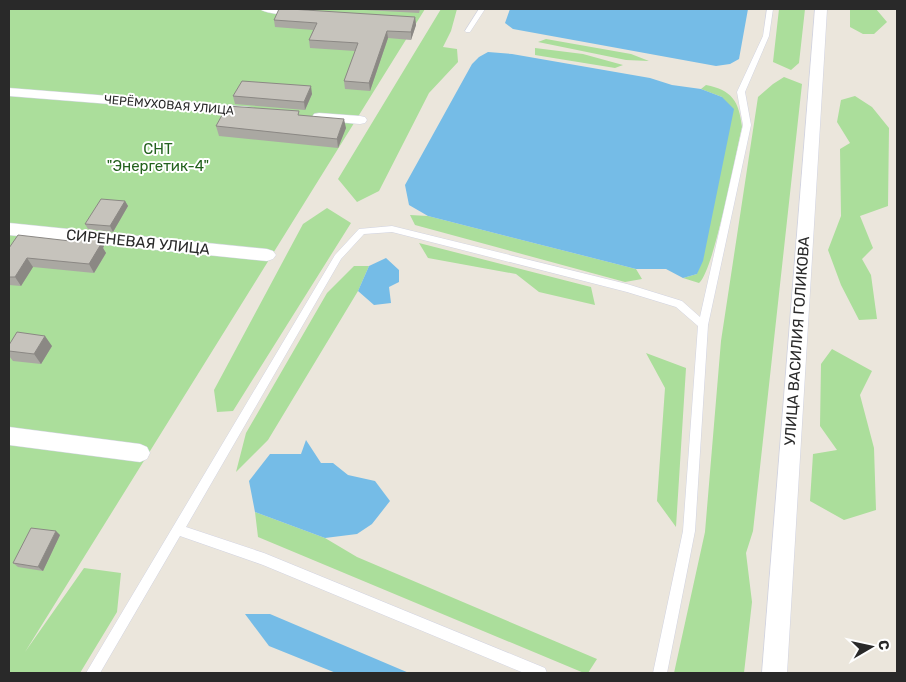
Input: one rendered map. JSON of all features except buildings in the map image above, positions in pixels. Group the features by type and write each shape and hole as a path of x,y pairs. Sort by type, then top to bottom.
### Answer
{"street":[{"path":"266,9 314,12"},
{"name":"УЛИЦА ВАСИЛИЯ ГОЛИКОВА","path":"774,673 821,9"},
{"name":"ЧЕРЁМУХОВАЯ УЛИЦА","path":"9,92 262,112"},
{"path":"301,116 360,120"},
{"name":"СИРЕНЕВАЯ УЛИЦА","path":"9,229 267,256"},
{"path":"9,436 140,452"}],"lane":[{"path":"468,31 482,9"},
{"path":"660,673 688,530 703,325 747,125 741,92 766,36 770,9"},
{"path":"93,673 338,257 362,231 392,229 627,288 679,304 703,325"},
{"path":"178,530 264,559 540,673"}],"green space":[{"name":"СНТ \"Энергетик-4\"","path":"9,9 425,9 25,652 84,568 121,573 117,612 80,673 9,673"},
{"path":"441,9 457,9 451,31 443,47 457,49 458,62 429,93 379,191 357,202 338,179"},
{"path":"779,9 805,9 799,63 791,70 773,62"},
{"path":"850,9 876,9 887,22 874,34 863,34 850,27"},
{"path":"546,39 631,54 649,61 626,60 538,42"},
{"path":"535,48 583,54 623,65 615,68 535,55"},
{"path":"784,77 802,84 753,531 746,553 752,602 744,673 674,673 705,532 721,341 758,97"},
{"path":"706,85 722,90 733,98 739,110 742,127 718,235 705,274 699,283 683,278 697,274 722,97 701,89"},
{"path":"855,96 872,107 889,128 888,206 860,216 873,248 862,259 871,275 877,319 859,320 841,285 828,250 841,216 840,149 850,143 837,122 841,100"},
{"path":"327,208 351,223 233,411 217,412 214,390 303,224"},
{"path":"410,215 428,216 636,269 642,279 625,282 415,225"},
{"path":"419,243 591,287 595,305 539,292 516,274 428,258"},
{"path":"354,266 369,266 358,291 268,440 236,472 246,433 327,293"},
{"path":"832,349 872,371 860,395 874,448 876,510 844,520 810,501 813,454 837,450 820,426 821,364"},
{"path":"646,353 686,368 676,527 657,501 665,388"},
{"path":"255,512 325,538 357,557 597,659 588,673 584,673 258,537"}],"water":[{"path":"510,9 748,9 739,59 730,64 716,66 513,29 505,23"},
{"path":"488,52 512,54 650,78 672,85 701,89 722,97 734,109 703,261 697,274 683,278 666,269 636,269 428,216 409,205 405,185 472,64"},
{"path":"386,258 399,270 399,282 389,287 391,303 374,305 358,291 369,266"},
{"path":"306,440 321,463 333,463 348,475 375,481 390,501 372,524 357,534 325,538 255,512 249,481 270,454 301,454"},
{"path":"245,614 270,614 409,673 336,673 269,646"}]}
